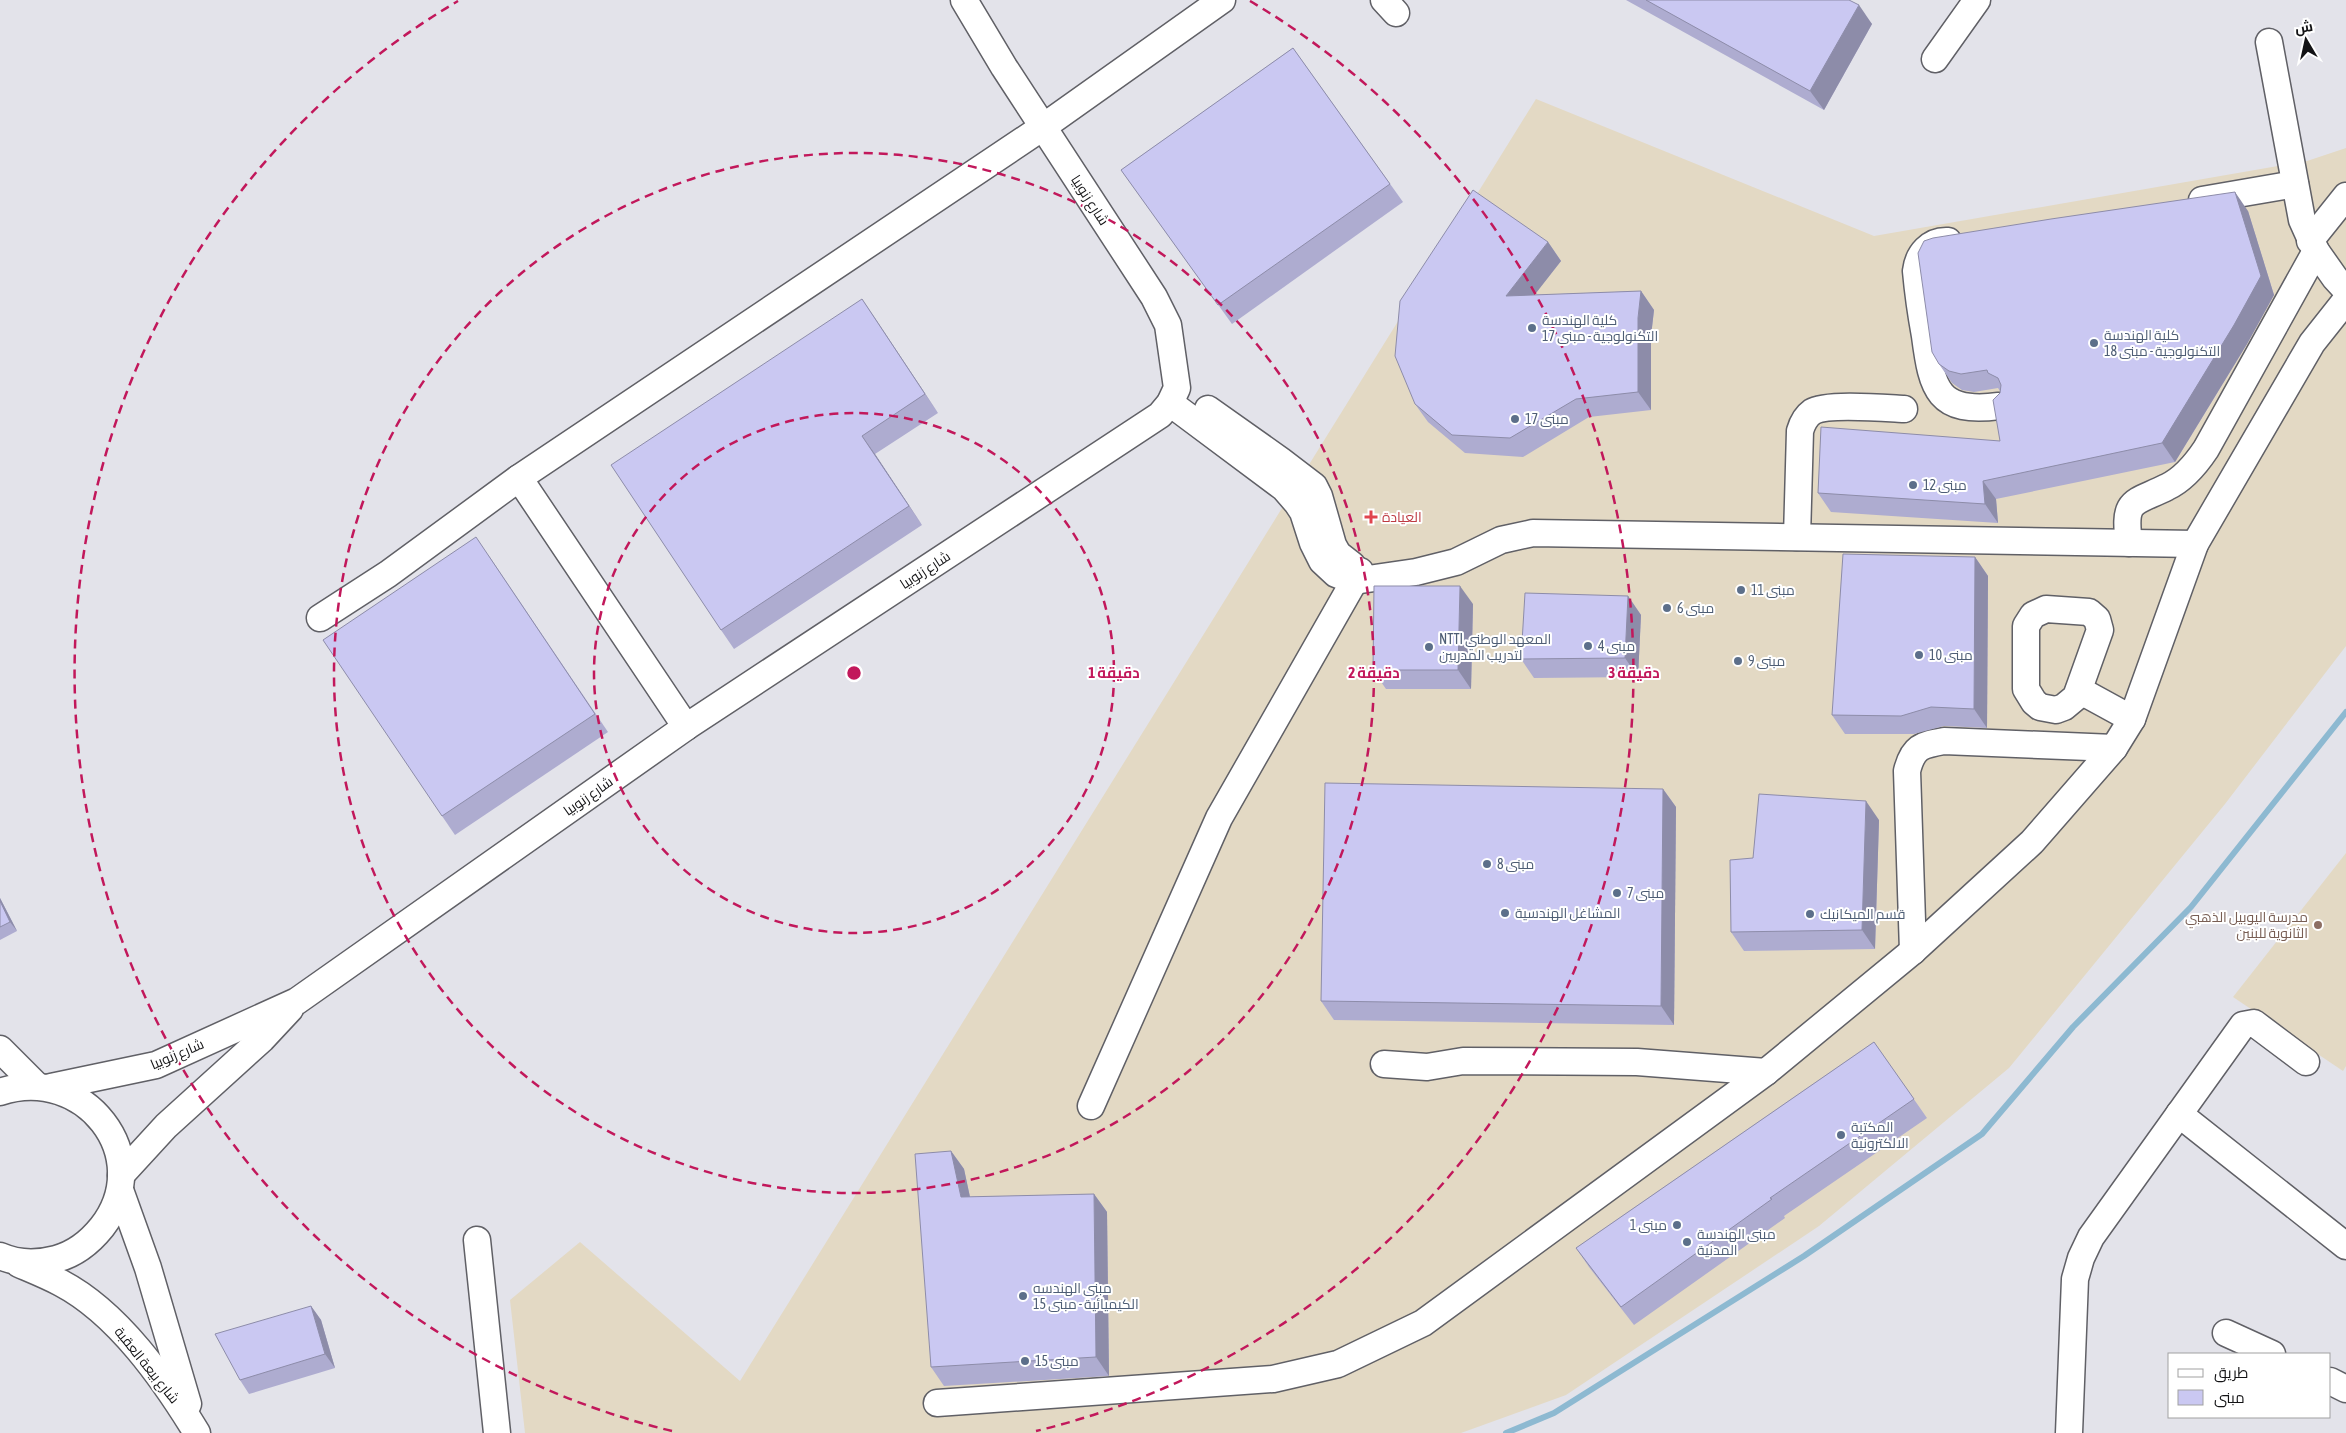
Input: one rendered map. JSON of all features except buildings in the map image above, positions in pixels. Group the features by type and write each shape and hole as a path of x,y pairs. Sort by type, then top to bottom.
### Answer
{"street":[{"name":"شارع زنوبيا","path":"44,1087 156,1065 297,1001 686,727 1160,415 1173,396 1168,325 1154,297 1043,127 964,0"},
{"path":"320,618 388,574 519,478 1043,127 1222,0"},
{"path":"1935,59 1977,0"},
{"path":"2269,42 2302,220 2313,246 2335,278 2346,290"},
{"path":"2177,204 2295,184"},
{"path":"2129,543 2127,516 2130,508 2136,501 2168,487 2183,476 2206,449 2313,246 2346,196"},
{"path":"1972,238 1934,243 1921,254 1917,262 1916,271 1929,371 1938,389 1954,403 1976,409 2000,406"},
{"path":"937,1403 1273,1379 1338,1364 1423,1323 1766,1072 1913,951 2032,842 2114,748 2132,719 2195,544 2312,343 2346,300"},
{"path":"1173,396 1275,468 1306,495 1319,496 1338,554 1362,577"},
{"path":"1797,537 1800,431 1805,418 1812,412 1829,408 1904,408"},
{"path":"519,478 686,727"},
{"path":"1362,577 1456,562 1501,540 1533,533 2195,544"},
{"path":"1091,1106 1219,818 1362,577"},
{"path":"2080,690 2132,719"},
{"path":"1913,951 1907,771 1910,758 1917,749 1926,744 1944,741 2114,748"},
{"name":"شارع زنوبيا","path":"120,1182 166,1126 262,1039 297,1001"},
{"path":"2069,1433 2075,1279 2080,1258 2091,1237 2237,1031 2248,1022 2260,1026 2306,1062"},
{"path":"0,1049 44,1087"},
{"path":"1384,1064 1427,1066 1463,1061 1637,1062 1766,1072"},
{"path":"0,1092 14,1087 44,1087"},
{"name":"شارع بيعة العقبة","path":"44,1087 74,1096 93,1110 108,1129 118,1151 120,1182 148,1268 197,1433"},
{"path":"2179,1114 2346,1246"},
{"path":"6,1259 40,1263 68,1256 92,1240 110,1217 120,1182"},
{"path":"477,1240 498,1433"},
{"name":"شارع بيعة العقبة","path":"6,1259 62,1283 125,1334 169,1388 197,1433"},
{"path":"2226,1333 2270,1353"},
{"path":"2331,1382 2346,1389"}],"shaded area":[{"path":"1536,99 1874,236 2307,161 2346,148 2346,646 2225,804 2009,1068 1819,1226 1566,1395 1461,1433 525,1433 510,1300 580,1242 740,1381"},
{"name":"مدرسة اليوبيل الذهبي الثانوية للبنين","path":"2346,853 2346,1066 2343,1071 2233,997"}],"waterway":[{"path":"1506,1433 1554,1413 1804,1256 1982,1134 2073,1027 2191,907 2346,712"}],"place":[{"name":"كلية الهندسة التكنولوجية - مبنى 17","path":"1532,328"},
{"name":"كلية الهندسة التكنولوجية - مبنى 18","path":"2094,343"},
{"name":"مبنى 17","path":"1515,419"},
{"name":"مبنى 12","path":"1913,485"},
{"name":"العيادة","path":"1371,517"},
{"name":"مبنى 11","path":"1741,590"},
{"name":"مبنى 6","path":"1667,608"},
{"name":"مبنى 4","path":"1588,646"},
{"name":"NTTI المعهد الوطني لتدريب المدربين","path":"1429,647"},
{"name":"مبنى 10","path":"1919,655"},
{"name":"مبنى 9","path":"1738,661"},
{"name":"مبنى 8","path":"1487,864"},
{"name":"مبنى 7","path":"1617,893"},
{"name":"المشاغل الهندسية","path":"1505,913"},
{"name":"قسم الميكانيك","path":"1810,914"},
{"name":"مدرسة اليوبيل الذهبي الثانوية للبنين","path":"2318,925"},
{"name":"المكتبة الالكترونية","path":"1841,1135"},
{"name":"مبنى 1","path":"1677,1225"},
{"name":"مبنى الهندسة المدنية","path":"1687,1242"},
{"name":"مبنى الهندسه الكيميائية - مبنى 15","path":"1023,1296"},
{"name":"مبنى 15","path":"1025,1361"}]}
